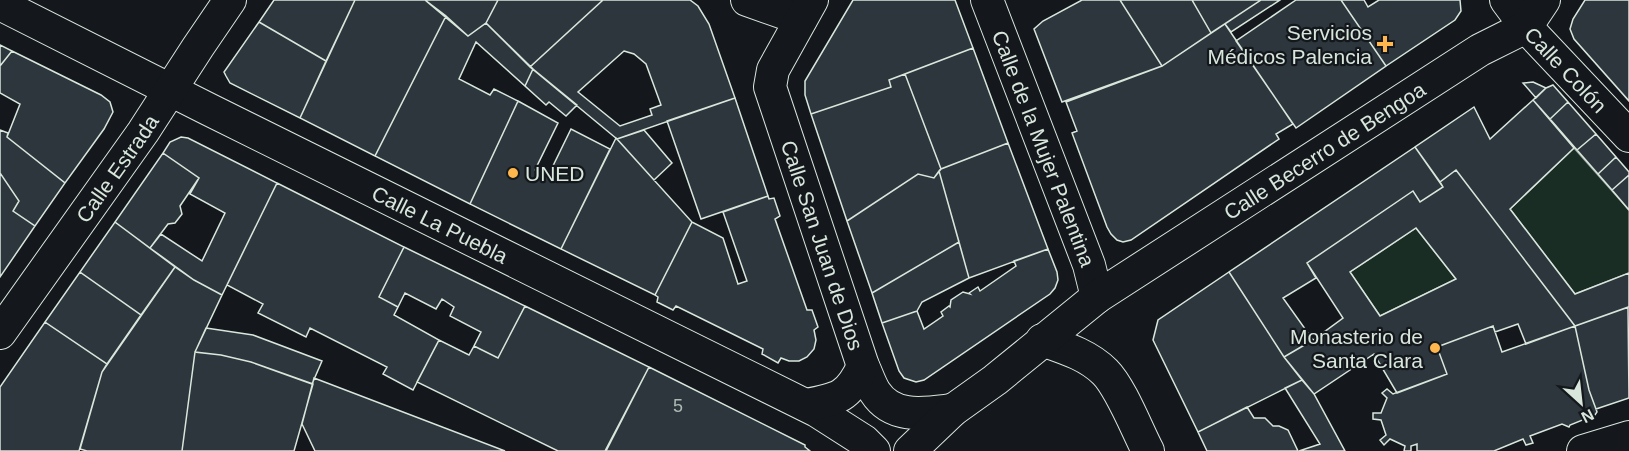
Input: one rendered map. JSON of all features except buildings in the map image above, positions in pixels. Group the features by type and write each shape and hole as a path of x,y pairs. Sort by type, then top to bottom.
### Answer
{"street":[{"name":"Calle Estrada","path":"0,333 137,141 230,0"},
{"path":"747,0 806,9"},
{"name":"Calle de la Mujer Palentina","path":"987,0 1089,265 1097,297"},
{"name":"Calle Colón","path":"1506,0 1526,27 1629,136"},
{"path":"1526,27 1544,0"},
{"name":"Calle La Puebla","path":"0,4 208,110 806,405 864,441 874,451"},
{"name":"Calle San Juan de Dios","path":"806,9 773,70 770,87 863,366 876,393 889,406 910,414 953,410"},
{"name":"Calle Becerro de Bengoa","path":"910,451 953,410 995,380 1097,297 1479,50 1526,27"},
{"path":"1042,340 1076,353 1106,373 1117,389 1148,451"},
{"path":"806,405 843,395 856,382 863,366"},
{"path":"1583,451 1629,437"}],"green space":[{"path":"1574,148 1629,210 1629,273 1575,294 1510,209"},
{"path":"1416,228 1456,279 1380,316 1350,272"}],"place":[{"name":"Servicios Médicos Palencia","path":"1385,44"},
{"name":"UNED","path":"513,173"},
{"name":"Monasterio de Santa Clara","path":"1435,348"}]}
